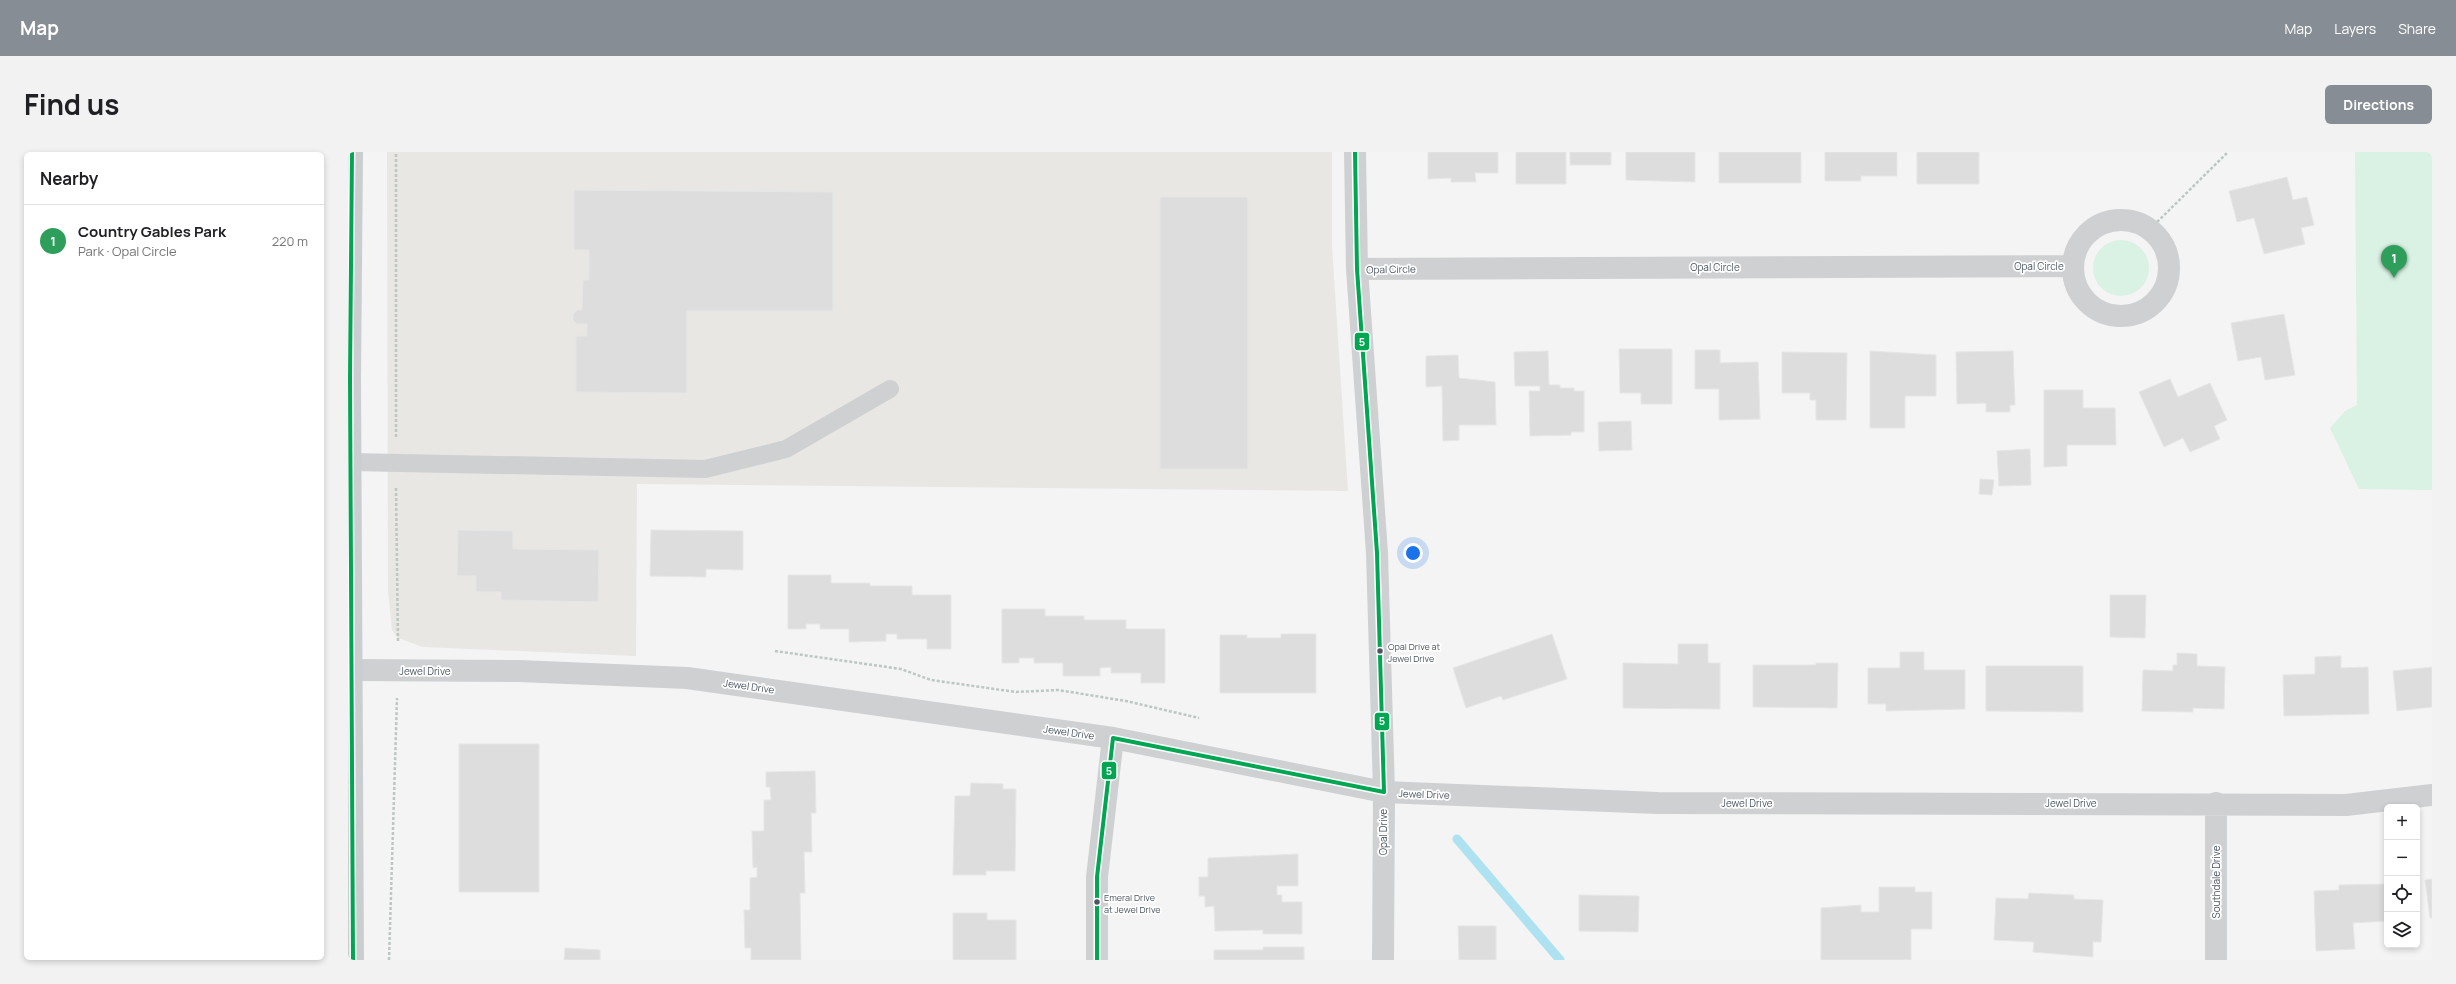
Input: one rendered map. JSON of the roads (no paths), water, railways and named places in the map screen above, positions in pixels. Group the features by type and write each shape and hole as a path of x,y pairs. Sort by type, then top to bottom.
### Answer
{"main road":[{"path":"352,152 352,670 350,901 353,960"}],"street":[{"name":"Opal Drive","path":"1355,152 1357,269 1377,553 1384,792 1383,960"},
{"name":"Opal Circle","path":"2122,220 2137,222 2150,229 2164,246 2168,257 2170,273 2165,289 2156,303 2141,312 2125,316 2109,314 2094,307 2082,296 2075,281 2073,266 2076,251 2083,238 2094,228 2108,222 2122,220"},
{"name":"Opal Circle","path":"1357,269 2073,266"},
{"name":"Jewel Drive","path":"352,670 518,671 687,678 1113,738 1384,792 1658,803 2346,804 2432,795"},
{"path":"1097,960 1097,877 1113,738"},
{"name":"Southdale Drive","path":"2216,804 2216,960"}],"lane":[{"path":"351,462 705,470 786,449 890,389"}],"waterway":[{"path":"1457,839 1560,960"}],"place":[{"name":"Country Gables Park","path":"2394,278"},
{"name":"Opal Drive at Jewel Drive","path":"1380,651"},
{"name":"Emeral Drive at Jewel Drive","path":"1097,902"}]}
